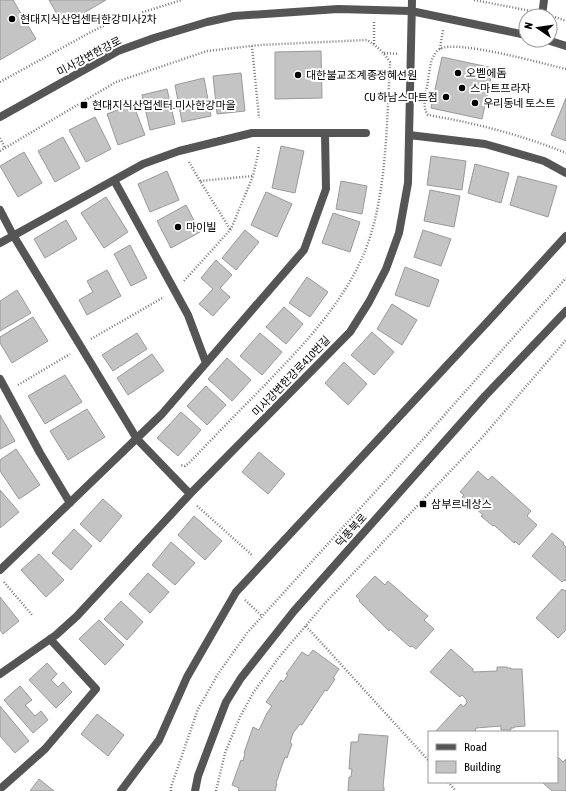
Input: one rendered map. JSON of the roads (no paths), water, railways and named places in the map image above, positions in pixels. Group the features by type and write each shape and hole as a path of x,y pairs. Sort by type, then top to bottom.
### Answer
{"street":[{"name":"미사강변한강로410번길","path":"0,674 50,639 77,616 190,494 350,332 369,302 386,269 399,233 408,183 412,0"},
{"name":"미사강변한강로","path":"0,117 118,51 154,38 207,22 234,16 331,9 411,11 518,33"},
{"path":"0,243 143,164 179,151 252,133 366,133"},
{"path":"0,570 162,414 304,250 326,190 325,133"},
{"path":"409,135 486,144 544,161 566,173"},
{"path":"114,180 188,315 206,363"},
{"path":"0,210 13,235 136,439 190,494"},
{"path":"121,791 159,740 187,677 236,592 566,236"},
{"name":"덕풍북로","path":"195,791 198,776 226,702 251,666 294,611 485,396 566,311"},
{"path":"0,379 40,453 70,503"},
{"path":"0,789 46,749 96,689 50,639"}],"place":[{"name":"현대지식산업센터한강미사2차","path":"12,19"},
{"name":"오벧에돔","path":"458,73"},
{"name":"대한불교조계종정혜선원","path":"298,75"},
{"name":"스마트프라자","path":"462,88"},
{"name":"CU 하남스마트점","path":"446,97"},
{"name":"우리동네 토스트","path":"475,103"},
{"name":"현대지식산업센터.미사한강마을","path":"84,105"},
{"name":"마이빌","path":"178,227"},
{"name":"삼부르네상스","path":"423,504"}]}
